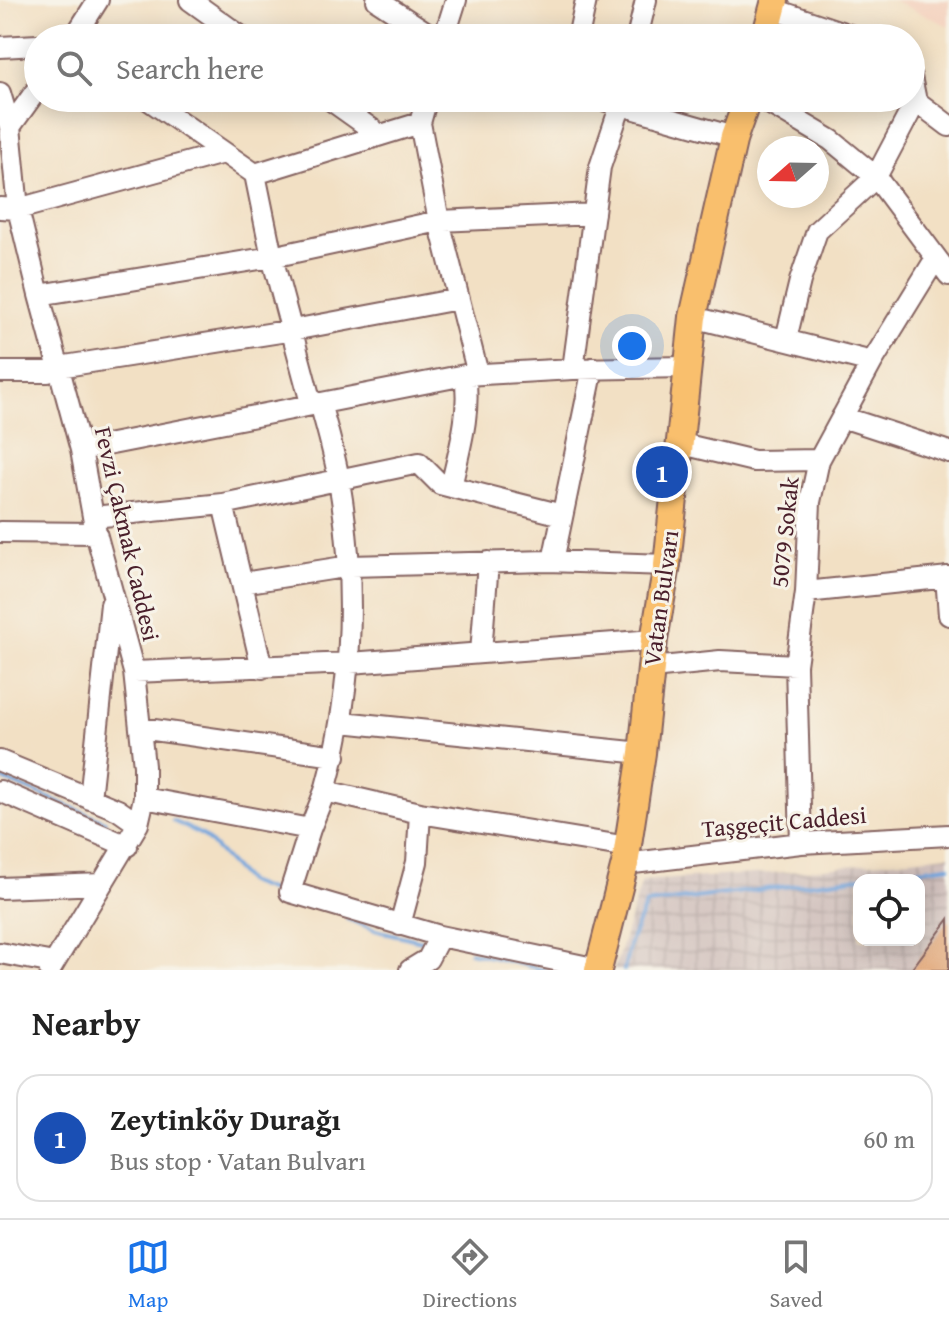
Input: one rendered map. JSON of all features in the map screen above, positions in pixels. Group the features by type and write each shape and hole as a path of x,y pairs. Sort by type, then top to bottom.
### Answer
{"main road":[{"name":"Vatan Bulvarı","path":"598,970 627,855 642,753 654,640 667,565 693,317 734,137 743,112"}],"street":[{"path":"83,24 98,0"},
{"path":"190,0 223,24"},
{"path":"377,0 414,24"},
{"path":"448,24 456,0"},
{"path":"581,24 586,0"},
{"path":"640,24 646,0"},
{"path":"774,5 823,24"},
{"path":"0,47 24,46"},
{"name":"Fevzi Çakmak Caddesi","path":"0,93 10,127 9,208 39,295 81,450 95,525 134,672 140,728 144,798 138,824 52,966"},
{"path":"10,127 24,108"},
{"path":"925,108 949,126"},
{"path":"166,112 255,174 272,257 339,479 350,566 350,663 335,756 290,892 400,925 435,946 598,970"},
{"path":"348,112 380,135"},
{"path":"423,112 420,123 472,375 466,421 451,487"},
{"path":"553,561 583,368 600,167 619,112"},
{"path":"654,112 734,137"},
{"path":"784,112 831,140 876,177 949,275"},
{"path":"786,339 800,281 817,231 876,177 910,112"},
{"path":"255,174 420,123"},
{"path":"9,208 223,153"},
{"path":"39,295 272,257 439,221 594,214"},
{"name":"5079 Sokak","path":"801,843 796,665 806,592 810,502 819,460 872,362 936,258"},
{"path":"0,372 48,372 59,367 293,330 458,299"},
{"path":"693,317 872,362"},
{"path":"81,450 472,375 583,368 686,367"},
{"path":"842,417 949,452"},
{"path":"678,443 754,461 819,460"},
{"path":"0,532 95,525 223,504 419,463 440,484 562,515"},
{"path":"223,504 262,668"},
{"path":"243,583 350,566 553,561 667,565"},
{"path":"481,653 488,562"},
{"path":"806,592 948,577 949,615"},
{"path":"90,799 112,591"},
{"path":"134,672 350,663 654,640"},
{"path":"652,668 720,661 796,665"},
{"path":"342,722 642,753"},
{"path":"140,728 335,756"},
{"path":"0,761 118,810 138,824"},
{"path":"0,791 127,846"},
{"name":"Taşgeçit Caddesi","path":"325,791 627,855 949,835"},
{"path":"144,798 310,829"},
{"path":"400,925 417,862 420,813"},
{"path":"0,888 102,884"},
{"path":"410,970 435,946"},
{"path":"0,953 52,966"}],"shaded area":[{"path":"892,0 949,0 949,26"},
{"path":"949,855 949,970 614,970 642,881 787,872"}],"building":[{"path":"949,919 949,970 911,970"}],"waterway":[{"path":"0,778 105,821"},
{"path":"173,821 204,836 247,882 282,895"},
{"path":"624,970 630,942 646,904 949,866"},
{"path":"347,919 375,930 422,941"},
{"path":"470,952 545,970"}],"place":[{"name":"Zeytinköy Durağı","path":"662,472"}]}
